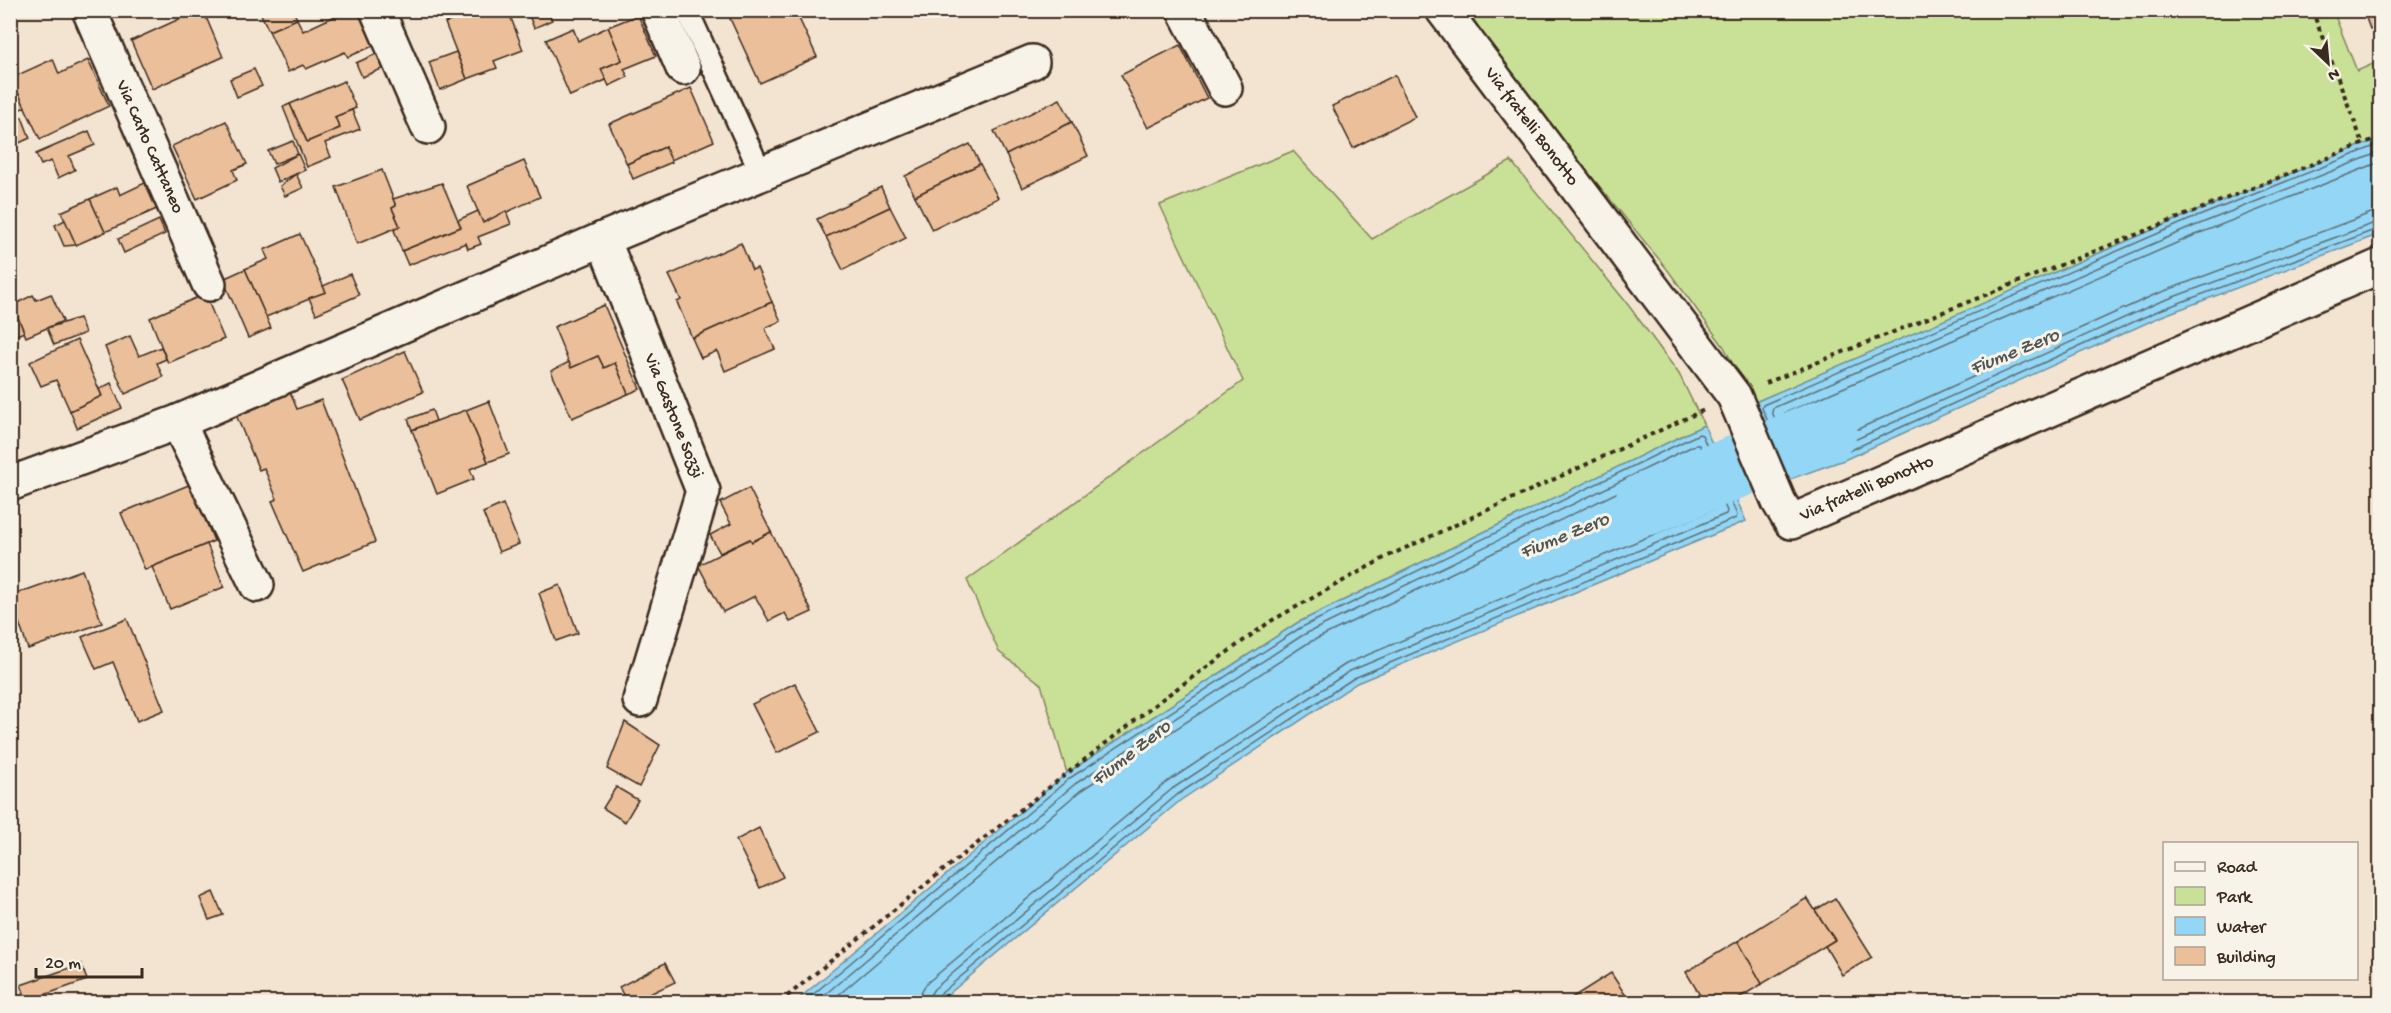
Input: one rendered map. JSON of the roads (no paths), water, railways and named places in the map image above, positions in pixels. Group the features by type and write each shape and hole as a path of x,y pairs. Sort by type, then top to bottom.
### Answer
{"street":[{"name":"Via Carlo Cattaneo","path":"89,10 209,284"},
{"path":"377,10 428,127"},
{"path":"658,10 682,68"},
{"path":"1184,10 1225,88"},
{"name":"Via fratelli Bonotto","path":"1443,10 1734,396 1779,502 1791,522 2380,266"},
{"path":"10,484 178,422 603,239 1032,62"},
{"name":"Via Gastone Sozzi","path":"603,239 703,491 640,700"},
{"path":"178,422 257,585"}],"lane":[{"path":"687,10 761,173"}],"water":[{"path":"2380,138 2380,234 2162,316 1844,460 1787,480 1753,403 2187,215"},
{"path":"1704,425 1746,521 1357,683 1181,800 939,1002 795,1002 1067,773 1297,623"}],"waterway":[{"name":"Fiume Zero","path":"1646,504 1826,430"}]}
